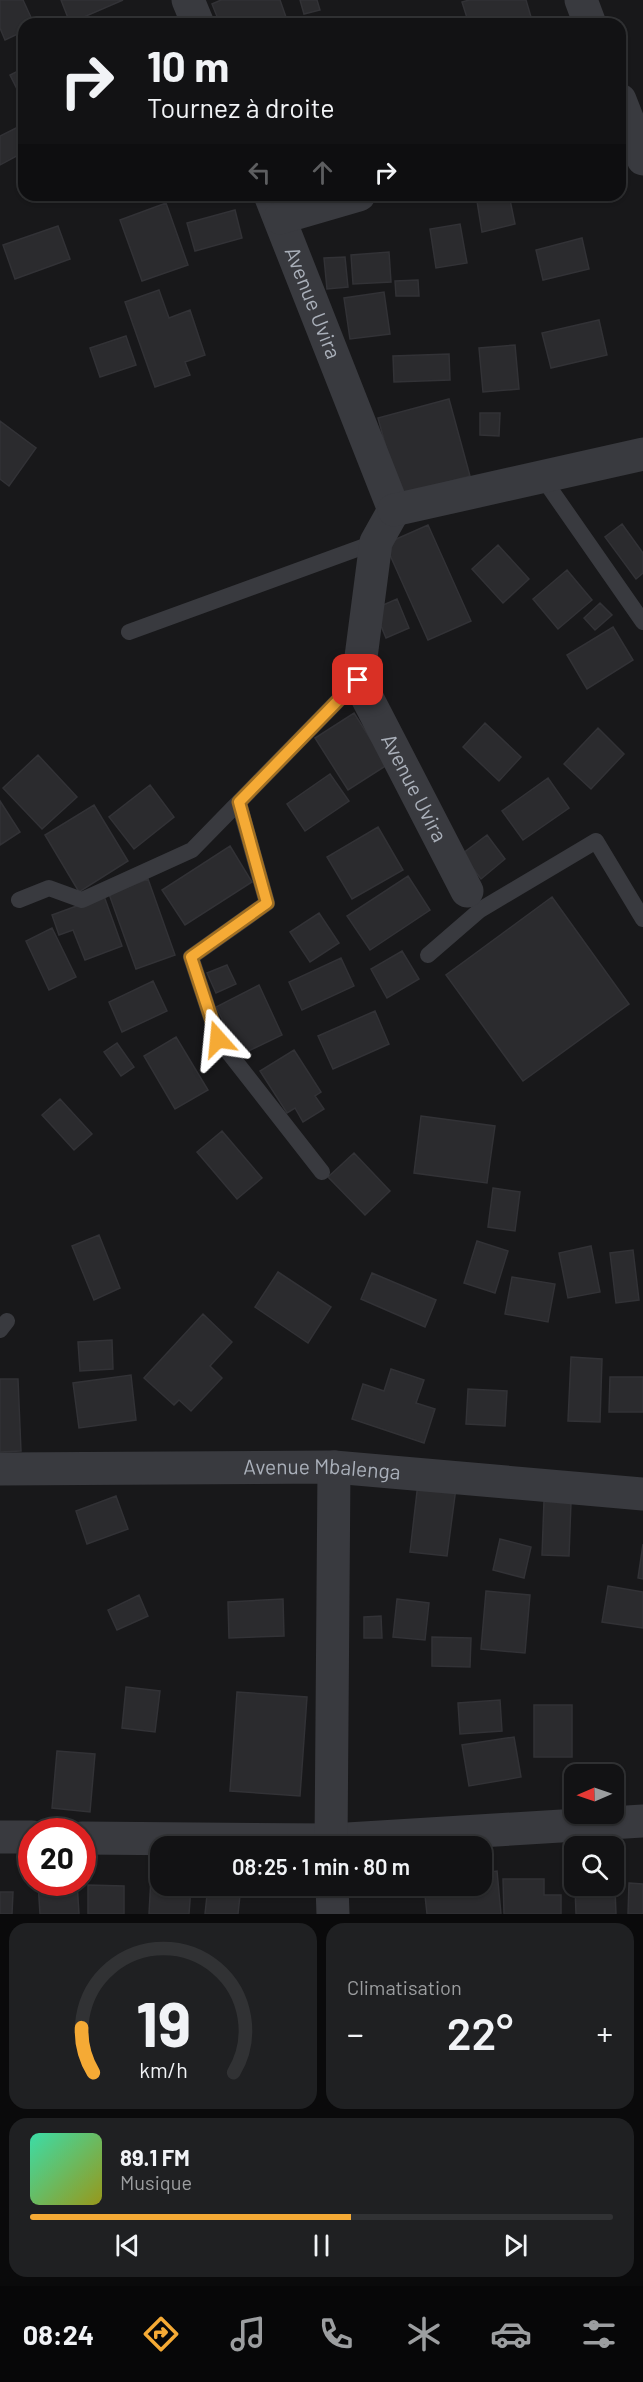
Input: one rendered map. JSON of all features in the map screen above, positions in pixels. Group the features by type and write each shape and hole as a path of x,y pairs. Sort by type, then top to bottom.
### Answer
{"street":[{"path":"188,0 196,18"},
{"path":"581,0 588,18"},
{"path":"627,112 643,159"},
{"path":"275,207 316,201"},
{"name":"Avenue Uvira","path":"275,207 394,510"},
{"path":"358,680 376,542 394,510 643,454"},
{"name":"Avenue Uvira","path":"358,680 474,901"},
{"path":"331,1836 333,1467"},
{"name":"Avenue Mbalenga","path":"0,1468 333,1467 643,1494"},
{"path":"430,1836 643,1821"},
{"path":"0,1837 18,1837"},
{"path":"96,1838 150,1839"},
{"path":"332,1896 333,1914"}],"lane":[{"path":"542,477 643,622"},
{"path":"129,632 376,542"},
{"path":"19,900 49,888 82,900 192,850 358,680"},
{"path":"239,802 267,903 191,957 218,1039 322,1172"},
{"path":"428,955 474,901 596,841 643,919"}],"building":[{"path":"0,0 23,0 31,18 18,18 18,34 5,40 0,28"},
{"path":"61,0 123,0 82,18 68,18"},
{"path":"221,0 280,0 286,18 218,18 212,4"},
{"path":"300,0 317,0 320,10 304,14"},
{"path":"526,0 531,17 467,18 462,2"},
{"path":"18,71 18,91 10,75"},
{"path":"18,127 18,155 0,165 0,136"},
{"path":"477,201 510,201 515,224 482,232"},
{"path":"166,203 188,265 142,281 120,220"},
{"path":"235,210 242,238 195,251 187,223"},
{"path":"460,224 467,263 436,268 430,229"},
{"path":"58,226 70,259 15,279 3,245"},
{"path":"582,238 589,269 543,280 536,250"},
{"path":"389,252 391,282 353,284 351,255"},
{"path":"345,257 348,287 327,289 324,258"},
{"path":"418,280 419,296 396,296 395,281"},
{"path":"159,290 169,318 190,310 205,355 185,362 190,375 155,387 125,302"},
{"path":"384,292 390,334 350,339 344,298"},
{"path":"599,320 607,355 551,368 542,333"},
{"path":"126,336 136,365 100,377 90,348"},
{"path":"515,345 519,389 483,392 479,348"},
{"path":"449,354 450,380 394,382 393,356"},
{"path":"449,399 470,476 399,495 378,418"},
{"path":"480,413 500,413 499,436 480,435"},
{"path":"0,421 36,448 9,486 0,479"},
{"path":"622,524 643,553 643,573 636,579 605,537"},
{"path":"428,525 471,621 428,640 385,544"},
{"path":"498,545 529,579 503,603 472,569"},
{"path":"567,570 592,600 558,629 533,599"},
{"path":"397,599 409,628 386,638 374,609"},
{"path":"600,603 612,615 595,630 584,618"},
{"path":"613,627 633,660 587,689 567,655"},
{"path":"354,713 387,765 348,790 315,738"},
{"path":"485,723 521,757 499,781 463,747"},
{"path":"598,728 624,754 591,789 564,764"},
{"path":"38,755 77,797 42,829 3,788"},
{"path":"330,774 349,801 305,831 287,804"},
{"path":"548,778 569,808 523,840 502,811"},
{"path":"150,785 174,817 134,849 109,817"},
{"path":"0,801 20,832 0,845"},
{"path":"94,805 128,861 79,892 45,835"},
{"path":"378,827 403,870 352,899 327,857"},
{"path":"487,835 505,859 481,879 462,854"},
{"path":"230,846 252,882 185,925 162,890"},
{"path":"408,876 430,910 370,950 347,916"},
{"path":"148,879 175,955 136,969 109,894"},
{"path":"104,896 122,946 85,960 73,930 59,935 52,915"},
{"path":"552,897 629,1004 523,1081 446,975"},
{"path":"319,913 339,943 310,962 290,932"},
{"path":"52,928 76,977 49,990 26,941"},
{"path":"402,951 419,979 387,998 371,969"},
{"path":"341,958 354,986 302,1010 289,982"},
{"path":"227,965 236,984 216,993 207,973"},
{"path":"153,981 167,1011 122,1032 109,1002"},
{"path":"259,985 282,1035 240,1055 216,1007"},
{"path":"375,1011 389,1044 333,1069 318,1036"},
{"path":"176,1037 208,1090 175,1109 144,1056"},
{"path":"117,1043 134,1067 121,1076 104,1052"},
{"path":"294,1050 321,1092 315,1096 324,1109 303,1122 295,1108 287,1113 260,1071"},
{"path":"60,1099 92,1134 74,1150 42,1115"},
{"path":"421,1116 495,1126 487,1183 414,1173"},
{"path":"222,1131 262,1178 237,1199 197,1152"},
{"path":"354,1153 390,1191 365,1215 328,1177"},
{"path":"493,1188 520,1192 515,1231 488,1227"},
{"path":"99,1235 120,1288 94,1300 72,1246"},
{"path":"477,1241 508,1251 495,1293 464,1283"},
{"path":"591,1246 600,1292 568,1298 559,1253"},
{"path":"633,1250 639,1300 616,1303 610,1253"},
{"path":"278,1272 331,1307 308,1343 255,1307"},
{"path":"372,1273 436,1300 425,1327 361,1299"},
{"path":"512,1277 555,1284 548,1322 505,1314"},
{"path":"203,1314 232,1342 210,1366 222,1378 191,1411 179,1400 174,1405 144,1378"},
{"path":"112,1340 113,1369 80,1371 78,1342"},
{"path":"571,1357 602,1359 600,1422 568,1421"},
{"path":"391,1369 424,1380 416,1403 435,1409 424,1443 352,1419 363,1384 384,1391"},
{"path":"131,1375 136,1420 79,1428 73,1383"},
{"path":"610,1377 643,1377 643,1412 609,1412"},
{"path":"0,1379 18,1379 21,1451 0,1452"},
{"path":"468,1389 507,1391 505,1426 466,1424"},
{"path":"418,1483 456,1488 447,1556 410,1552"},
{"path":"116,1496 128,1529 87,1544 76,1511"},
{"path":"544,1501 571,1502 569,1556 542,1555"},
{"path":"500,1539 531,1547 524,1578 493,1570"},
{"path":"643,1544 643,1579 638,1578"},
{"path":"608,1586 643,1592 643,1628 602,1622"},
{"path":"486,1591 530,1595 525,1653 481,1649"},
{"path":"139,1595 148,1616 117,1630 108,1610"},
{"path":"283,1599 284,1636 229,1638 228,1602"},
{"path":"397,1599 429,1603 425,1640 393,1637"},
{"path":"381,1616 382,1638 364,1638 364,1617"},
{"path":"432,1637 471,1638 470,1667 432,1666"},
{"path":"126,1687 160,1691 155,1732 122,1728"},
{"path":"237,1692 307,1697 300,1796 230,1791"},
{"path":"500,1700 502,1731 460,1734 458,1703"},
{"path":"534,1705 572,1705 572,1757 534,1757"},
{"path":"514,1737 521,1777 469,1786 462,1745"},
{"path":"57,1751 95,1754 90,1812 52,1808"},
{"path":"497,1871 501,1914 427,1914 425,1896 492,1896 492,1872"},
{"path":"503,1879 544,1879 544,1895 561,1895 561,1914 504,1914"},
{"path":"629,1883 643,1884 643,1914 628,1914"},
{"path":"96,1885 124,1886 124,1914 88,1914 88,1896 96,1896"},
{"path":"0,1892 13,1892 12,1914 0,1914"},
{"path":"39,1896 78,1896 79,1914 40,1914"},
{"path":"150,1896 190,1896 189,1914 149,1914"},
{"path":"207,1896 240,1896 238,1914 205,1914"},
{"path":"575,1896 615,1896 616,1914 576,1914"}],"route":[{"path":"218,1039 191,957 267,903 239,802 358,680"}]}
